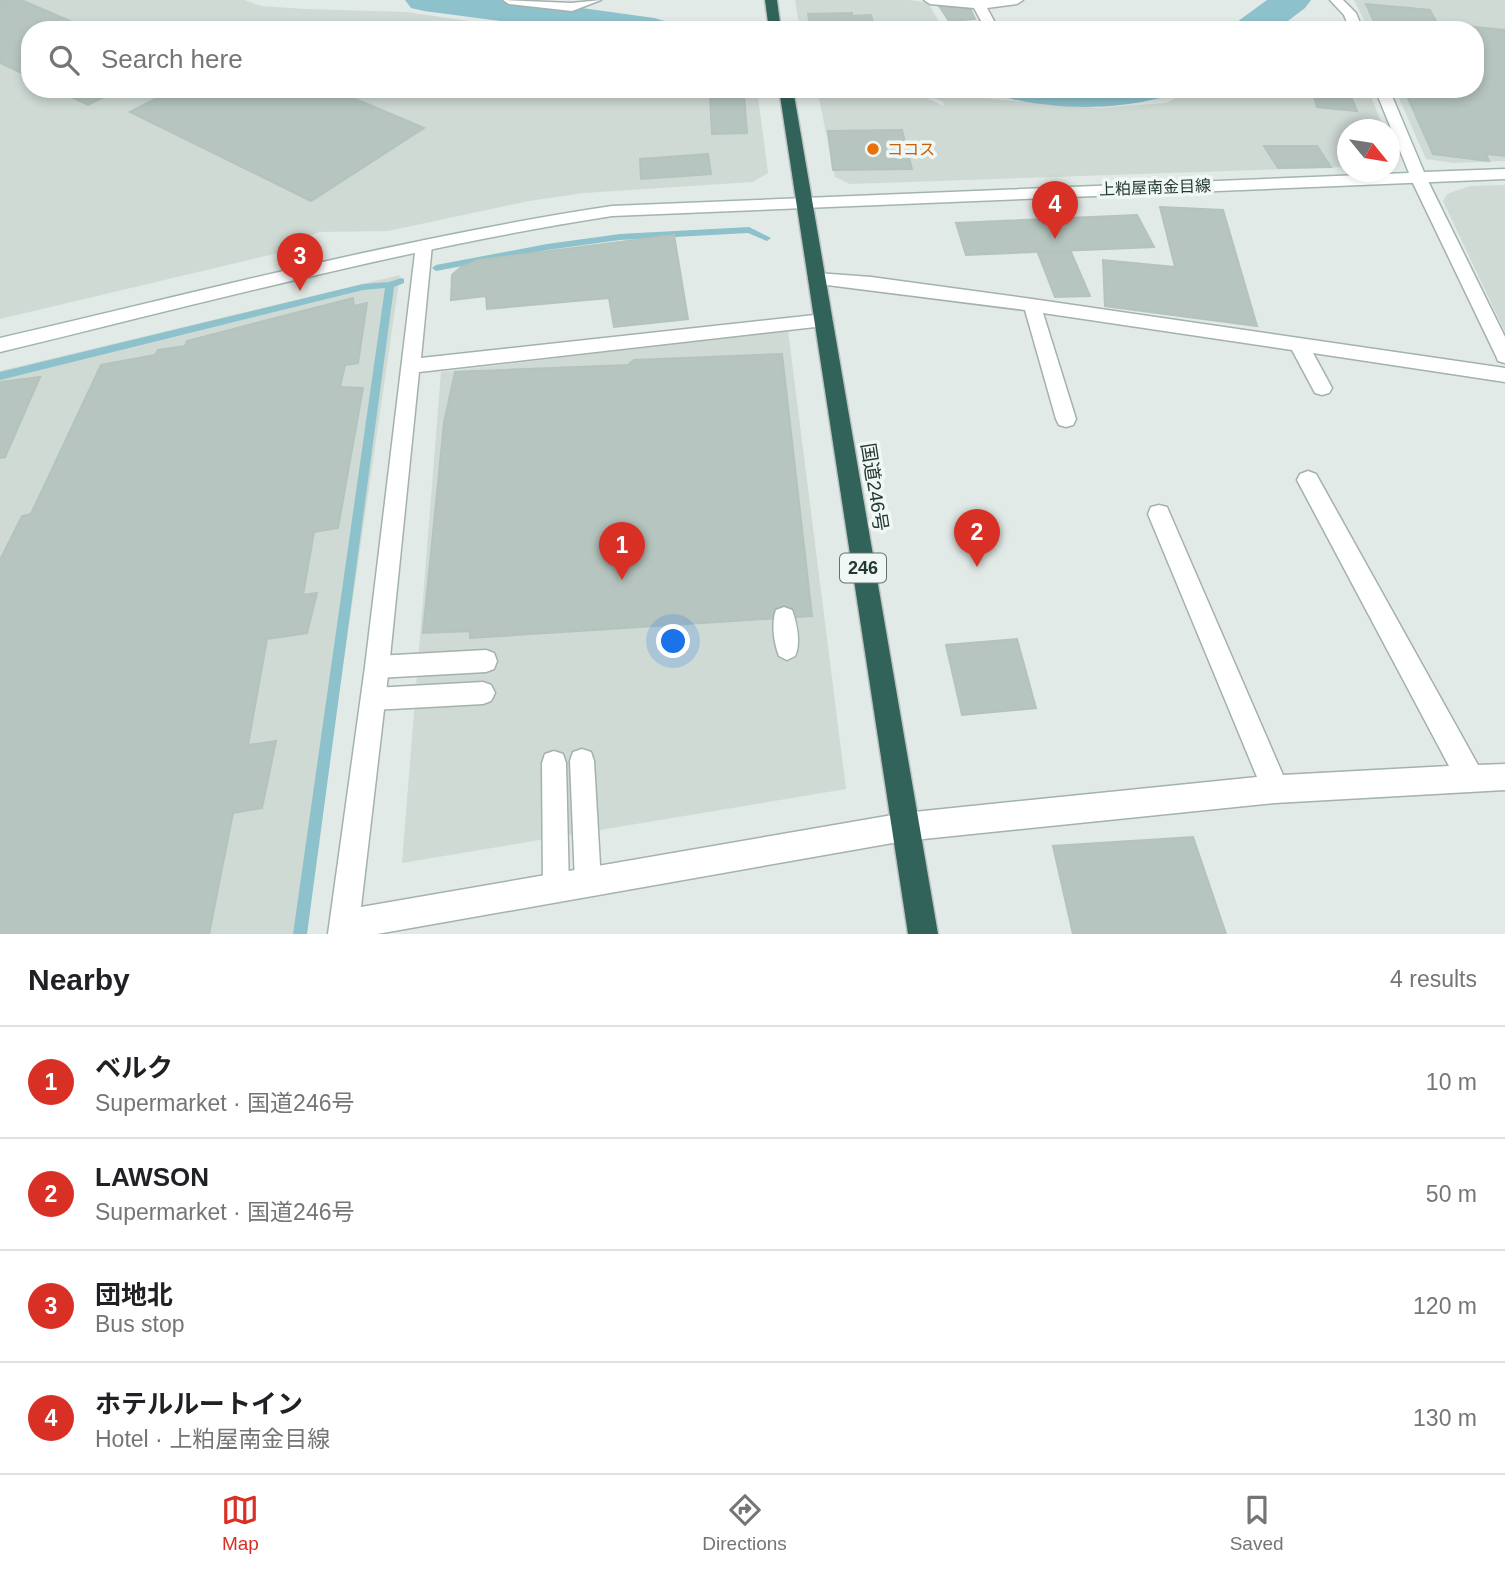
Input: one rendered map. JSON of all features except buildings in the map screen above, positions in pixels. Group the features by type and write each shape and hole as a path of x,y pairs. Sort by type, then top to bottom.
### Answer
{"highway":[{"path":"771,0 774,21"},
{"name":"国道246号","path":"787,98 923,934"}],"street":[{"path":"511,0 572,7 595,0"},
{"path":"930,0 978,5 1017,0"},
{"path":"1337,1 1350,13 1353,21"},
{"path":"978,5 988,21"},
{"path":"1386,98 1418,177 1505,356"},
{"name":"上粕屋南金目線","path":"0,345 424,245 520,225 612,211 1505,174"},
{"path":"424,245 377,667 343,929 587,882 904,827 1275,789 1505,777"},
{"path":"817,279 871,283 1032,304 1505,375"},
{"path":"1032,304 1066,419"},
{"path":"412,366 824,320"},
{"path":"1298,343 1322,388"},
{"path":"1308,480 1471,778"},
{"path":"1159,514 1275,789"}],"lane":[{"path":"784,617 787,649"},
{"path":"377,667 486,662"},
{"path":"373,699 483,693"},
{"path":"582,761 587,882"},
{"path":"554,763 556,888"}],"shaded area":[{"path":"0,0 245,0 261,6 406,12 470,21 21,21 21,98 758,98 768,173 752,182 584,193 529,201 388,231 319,232 294,242 278,253 0,319"},
{"path":"795,0 910,0 928,3 939,21 798,21"},
{"path":"1354,0 1505,0 1505,161 1453,163 1426,159 1399,98 1484,98 1484,21 1364,21"},
{"path":"819,98 927,98 944,106 943,102 935,98 982,98 1098,108 1166,103 1176,98 1372,98 1380,119 1337,119 1337,167 850,184 835,177"},
{"path":"1505,185 1505,332 1443,201 1447,194 1470,186"},
{"path":"400,275 304,934 0,934 0,371"},
{"path":"788,330 846,789 402,863 441,372"}],"waterway":[{"path":"424,0 591,21"},
{"path":"1263,21 1292,0"},
{"path":"436,268 547,247 620,237 749,230 767,238"},
{"path":"390,285 401,281"},
{"path":"0,376 363,287 390,285"},
{"path":"300,934 390,285"}],"place":[{"name":"ココス","path":"873,149"},
{"name":"ホテルルートイン","path":"1055,239"},
{"name":"団地北","path":"300,291"},
{"name":"LAWSON","path":"977,567"},
{"name":"ベルク","path":"622,580"}]}
